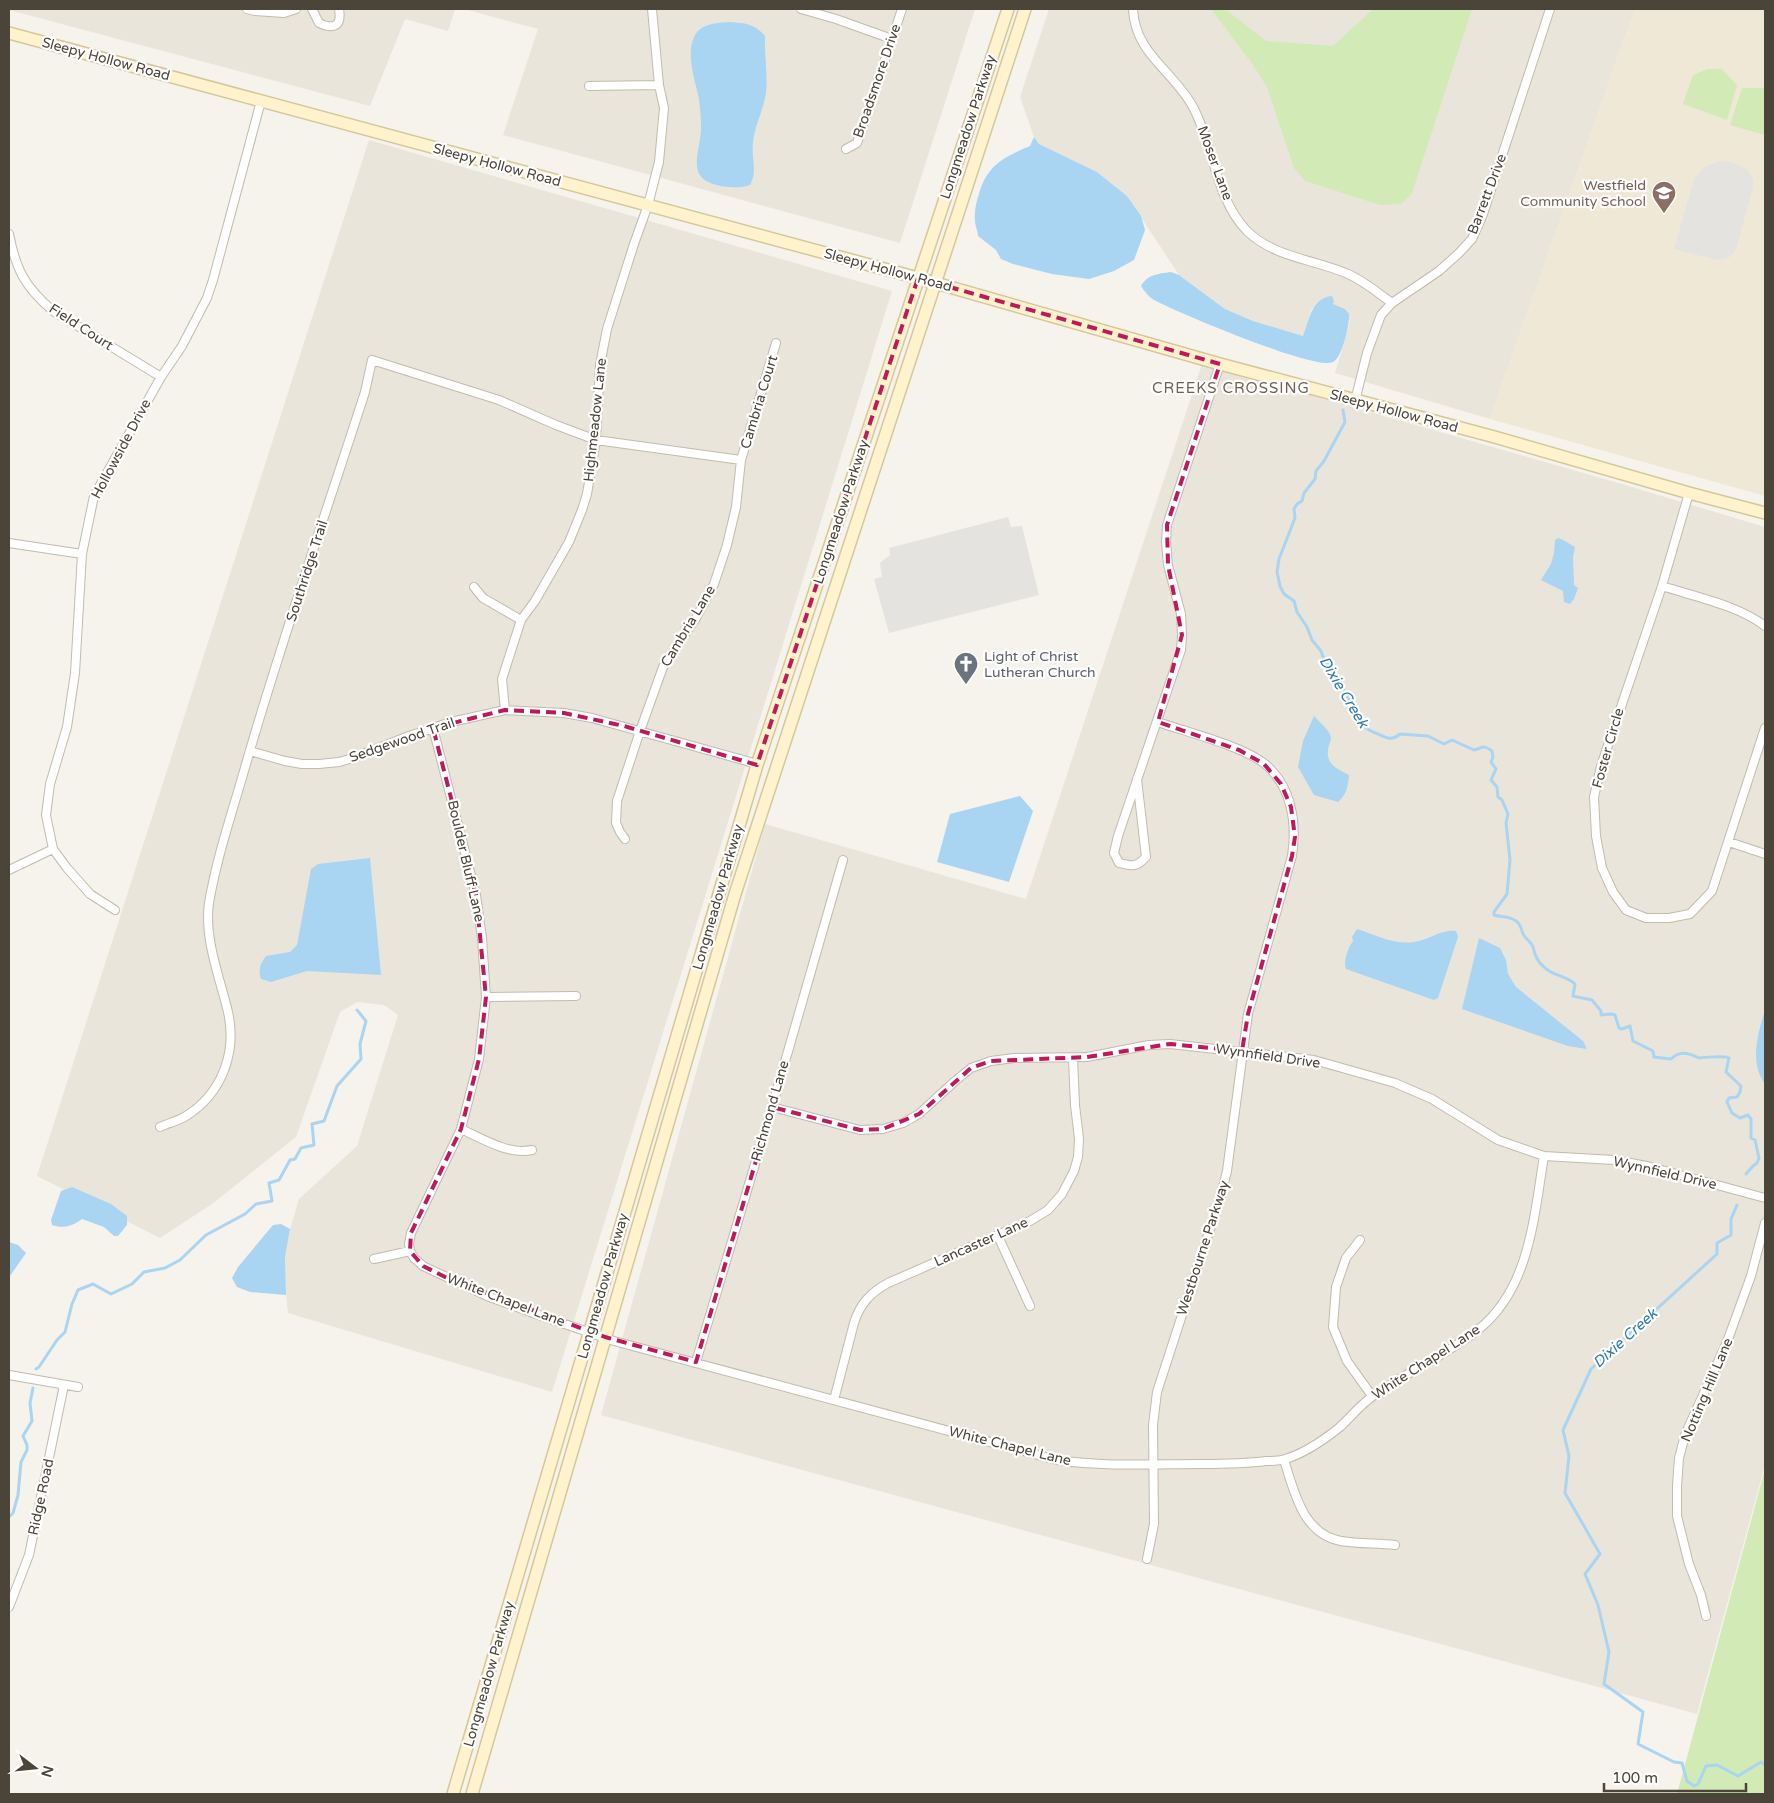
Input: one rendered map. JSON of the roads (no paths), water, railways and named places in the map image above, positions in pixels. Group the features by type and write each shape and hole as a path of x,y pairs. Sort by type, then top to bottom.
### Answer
{"street":[{"path":"247,9 284,13 296,9"},
{"path":"312,9 319,24 333,27 340,18 339,9"},
{"name":"Highmeadow Lane","path":"505,710 502,678 521,620 535,601 564,551 579,518 587,494 596,440 600,365 607,329 648,206 660,153 664,108 659,85 655,9"},
{"path":"801,9 892,39"},
{"name":"Broadsmore Drive","path":"846,149 857,143 902,9"},
{"name":"Longmeadow Parkway","path":"453,1794 757,765 1008,9"},
{"name":"Longmeadow Parkway","path":"472,1794 735,894 1025,9"},
{"name":"Moser Lane","path":"1133,9 1136,31 1142,43 1188,98 1197,114 1226,196 1235,214 1247,231 1278,252 1348,274 1366,284 1392,303"},
{"name":"Barrett Drive","path":"1355,401 1381,315 1392,303 1439,271 1472,238 1485,208 1550,9"},
{"name":"Sleepy Hollow Road","path":"9,33 935,282 1220,364 1491,436 1765,513"},
{"path":"589,86 659,85"},
{"name":"Hollowside Drive","path":"53,849 46,815 50,784 67,727 76,673 82,554 94,496 161,377 182,346 207,298 261,101"},
{"name":"Field Court","path":"9,234 17,264 25,283 37,297 53,311 161,377"},
{"name":"Cambria Court","path":"741,460 776,343"},
{"name":"Southridge Trail","path":"160,1127 186,1116 208,1097 224,1073 231,1043 230,1027 210,938 209,905 218,864 250,751 365,392 372,360 499,400 596,440 741,460"},
{"path":"1137,779 1146,857 1140,864 1130,866 1119,863 1114,853 1137,779 1181,650 1181,614 1168,565 1167,525 1220,364"},
{"name":"Cambria Lane","path":"625,839 616,823 617,801 663,666 696,618 714,584 727,545 736,507 741,460"},
{"name":"Foster Circle","path":"1689,493 1662,586 1601,766 1594,797 1596,836 1602,868 1613,892 1626,910 1646,918 1669,918 1690,914 1712,891 1765,728"},
{"path":"9,543 82,554"},
{"path":"1662,586 1730,608 1753,617 1765,626"},
{"path":"474,587 483,598 521,620"},
{"name":"Sedgewood Trail","path":"250,751 285,761 319,764 353,758 434,728 505,710 564,713 592,718 757,765"},
{"name":"Westbourne Parkway","path":"1147,1559 1154,1524 1153,1425 1157,1392 1227,1171 1248,1014 1292,856 1295,837 1291,806 1281,784 1264,764 1239,750 1158,722"},
{"name":"Boulder Bluff Lane","path":"410,1251 411,1233 461,1130 479,1059 486,997 482,938 476,895 434,728"},
{"path":"1729,842 1765,854"},
{"path":"9,870 53,849 79,883 102,903 115,910"},
{"name":"Richmond Lane","path":"696,1362 772,1107 842,860"},
{"path":"486,997 576,996"},
{"name":"Wynnfield Drive","path":"772,1107 860,1130 883,1129 903,1123 920,1114 972,1068 991,1061 1014,1058 1087,1057 1149,1045 1170,1044 1314,1060 1396,1084 1432,1098 1498,1140 1544,1156 1614,1160 1646,1166 1765,1198"},
{"name":"Lancaster Lane","path":"834,1400 854,1323 858,1311 867,1298 876,1290 888,1284 1030,1221 1048,1210 1062,1194 1074,1171 1078,1157 1079,1139 1073,1058"},
{"path":"461,1130 506,1148 532,1150"},
{"name":"White Chapel Lane","path":"410,1251 414,1258 423,1266 487,1296 605,1337 1058,1460 1078,1463 1242,1464 1284,1460 1326,1437 1372,1396 1447,1351 1479,1328 1494,1313 1507,1296 1518,1276 1529,1241 1544,1156"},
{"name":"Notting Hill Lane","path":"1706,1616 1701,1595 1689,1564 1677,1516 1679,1458 1686,1434 1730,1334 1751,1276 1765,1223"},
{"path":"998,1236 1030,1306"},
{"path":"1360,1240 1346,1258 1336,1287 1333,1327 1347,1361 1372,1396"},
{"path":"374,1259 410,1251"},
{"path":"9,1375 78,1387"},
{"name":"Ridge Road","path":"9,1607 29,1555 64,1385"},
{"path":"1284,1460 1303,1513 1320,1531 1340,1541 1395,1545"}],"water":[{"path":"730,22 749,25 765,36 766,91 754,137 754,174 750,185 738,187 716,185 704,179 698,170 697,158 701,132 701,116 691,58 692,42 698,31 711,24"},
{"path":"1034,137 1039,144 1097,172 1127,196 1141,216 1145,230 1134,260 1114,271 1089,279 1052,274 1001,259 996,250 978,236 975,215 982,184 998,163 1030,146"},
{"path":"1171,272 1179,275 1225,309 1253,321 1303,336 1315,306 1319,301 1332,296 1333,304 1345,309 1349,314 1347,333 1342,348 1333,362 1301,358 1275,350 1167,306 1152,298 1141,286 1150,277"},
{"path":"1558,538 1575,547 1573,557 1574,585 1578,588 1570,604 1564,602 1563,591 1541,580 1551,564 1555,540"},
{"path":"1314,716 1330,735 1328,755 1331,763 1349,775 1346,790 1338,802 1314,795 1298,767 1303,741"},
{"path":"1020,796 1033,811 1009,882 937,862 950,814"},
{"path":"370,858 381,975 307,971 271,982 261,979 260,967 266,956 290,952 297,945 311,869 318,864"},
{"path":"1357,929 1385,939 1407,943 1445,932 1456,931 1458,937 1438,998 1434,1000 1346,969 1346,955"},
{"path":"1479,938 1500,948 1506,960 1508,974 1516,987 1583,1041 1587,1049 1568,1046 1462,1009"},
{"path":"1765,1010 1765,1084 1757,1066 1756,1047"},
{"path":"72,1187 111,1204 127,1216 127,1225 118,1236 114,1236 104,1227 82,1219 68,1226 52,1225 51,1220 61,1191"},
{"path":"281,1224 290,1229 285,1257 286,1295 250,1292 237,1287 232,1278 238,1267 273,1225"},
{"path":"9,1242 18,1245 26,1253 10,1276 9,1276"}],"waterway":[{"name":"Dixie Creek","path":"1343,410 1345,422 1324,461 1316,471 1315,479 1304,493 1302,501 1294,509 1295,518 1279,559 1277,572 1284,594 1294,601 1297,612 1307,627 1312,640 1321,651 1324,660 1342,685 1354,707 1358,709 1359,718 1366,728 1389,738 1394,738 1400,734 1428,736 1444,744 1452,740 1474,750 1484,747 1492,751 1493,757 1491,762 1496,769 1491,780 1497,787 1498,797 1502,800 1508,814 1506,823 1510,860 1507,894 1494,912 1494,915 1518,922 1542,965 1547,970 1575,984 1573,996 1592,1000 1601,1011 1601,1015 1615,1015 1619,1028 1622,1029 1630,1026 1633,1041 1653,1051 1654,1057 1671,1059 1678,1054 1685,1053 1699,1058 1729,1058 1726,1072 1741,1086 1737,1097 1729,1098 1727,1102 1732,1113 1740,1118 1748,1115 1751,1119 1751,1138 1755,1140 1759,1158 1757,1163 1746,1174"},
{"path":"36,1369 65,1332 72,1304 78,1290 93,1284 111,1294 132,1284 144,1272 165,1268 180,1260 206,1235 245,1214 256,1204 272,1201 269,1183 279,1180 290,1160 295,1159 301,1148 314,1145 312,1124 324,1121 337,1086 361,1059 360,1044 366,1021 357,1010"},
{"name":"Dixie Creek","path":"1737,1205 1731,1219 1731,1235 1717,1243 1717,1254 1591,1369 1563,1430 1569,1456 1565,1493 1600,1554 1585,1574 1598,1605 1609,1652 1604,1684 1643,1712 1638,1744 1674,1762 1682,1763 1687,1781 1694,1786 1698,1784 1706,1766 1717,1765 1738,1776 1761,1762 1765,1765"},
{"path":"9,1517 13,1513 18,1495 21,1462 27,1450 23,1436 32,1421 30,1403 33,1388"}],"place":[{"name":"Westfield Community School","path":"1664,214"},
{"name":"Light of Christ Lutheran Church","path":"966,685"}],"district":[{"name":"CREEKS CROSSING","path":"1231,388"}]}
